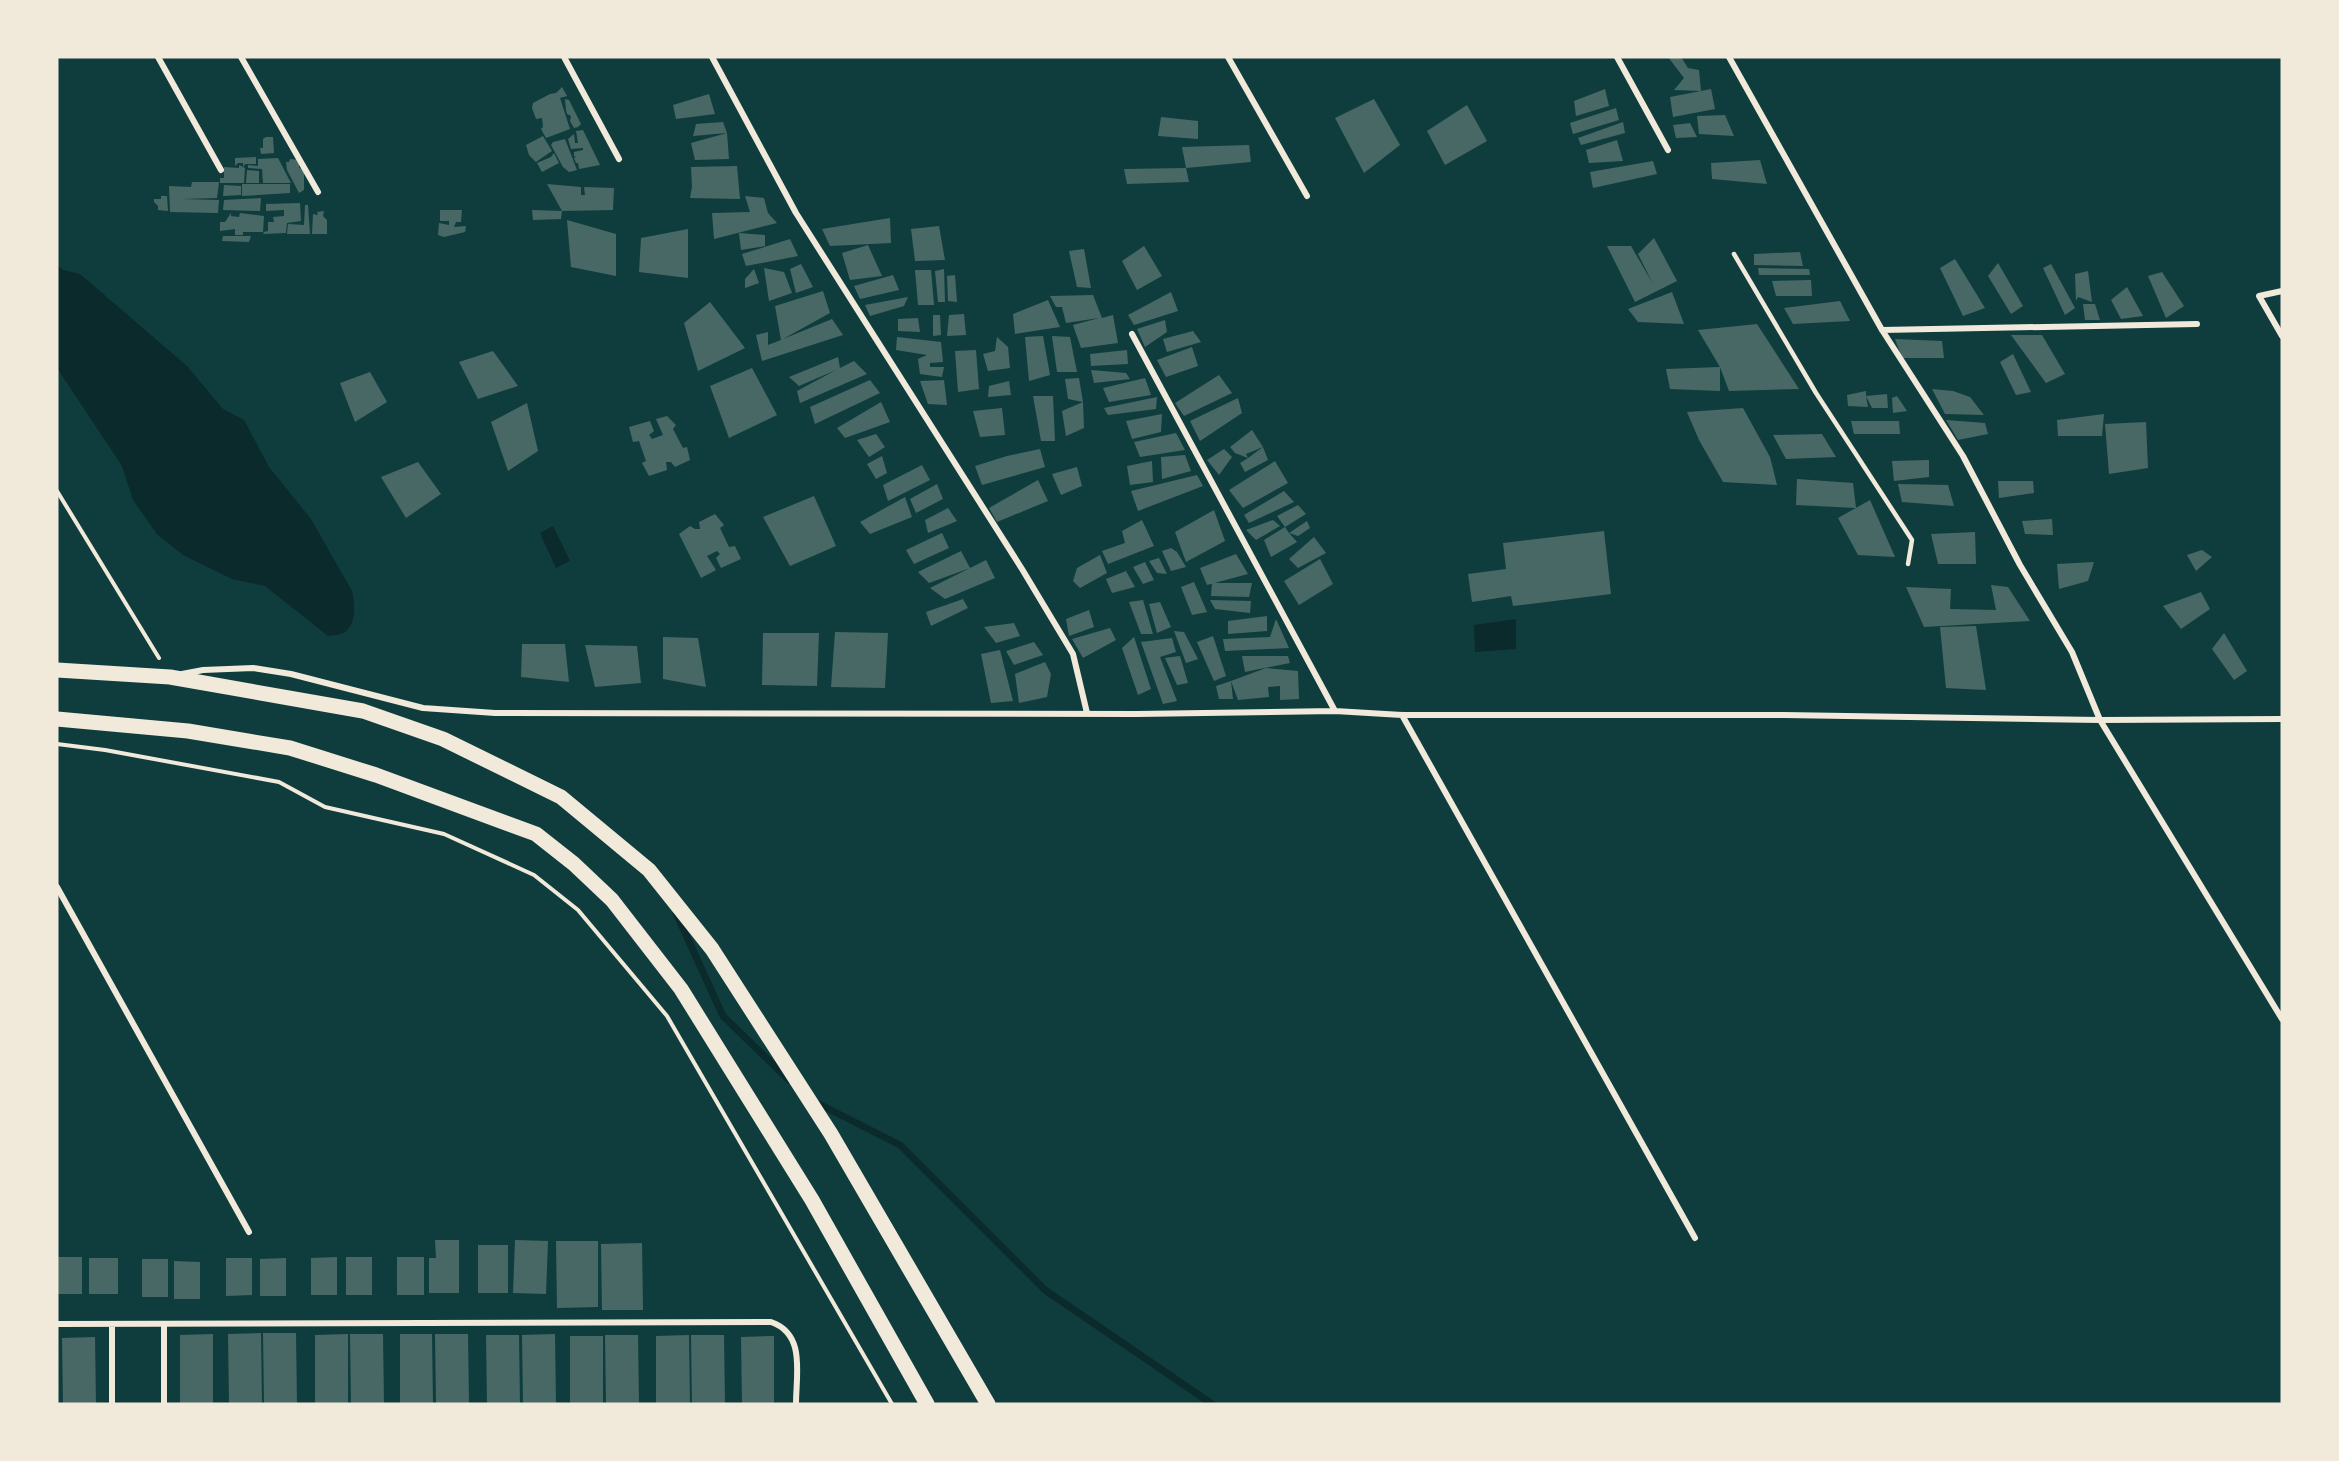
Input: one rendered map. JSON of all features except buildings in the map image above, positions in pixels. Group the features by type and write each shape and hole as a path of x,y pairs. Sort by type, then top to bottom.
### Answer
{"main road":[{"path":"57,670 170,677 363,711 443,739 561,796 649,870 712,950 831,1134 988,1404"},
{"path":"57,719 188,730 290,748 376,775 536,834 574,864 612,900 681,989 812,1200 927,1404"}],"street":[{"path":"158,57 221,170"},
{"path":"241,57 318,192"},
{"path":"564,57 619,159"},
{"path":"712,57 796,213 1022,568 1073,654 1086,713"},
{"path":"1228,57 1307,195"},
{"path":"1617,57 1668,150"},
{"path":"1729,57 1882,330 1963,456 2020,565 2073,652 2100,720 2282,1019"},
{"path":"2282,291 2259,296 2282,336"},
{"path":"1882,330 2197,324"},
{"path":"1132,334 1335,711"},
{"path":"170,677 203,670 253,668 291,674 423,708 495,712 1335,711 1402,714 1807,715 2100,720 2282,719"},
{"path":"1402,714 1695,1238"},
{"path":"57,888 249,1232"},
{"path":"57,1324 771,1322 786,1329 796,1347 796,1404"},
{"path":"164,1324 164,1404"},
{"path":"112,1325 112,1404"}],"lane":[{"path":"1734,254 1816,393 1912,540 1908,564"}],"path":[{"path":"57,491 170,677"},
{"path":"57,744 105,750 279,782 325,807 444,834 534,875 543,882 578,910 667,1016 892,1404"}],"water":[{"path":"57,265 63,270 80,274 187,366 223,409 244,420 269,467 311,519 352,591 354,614 348,630 342,634 328,636 265,586 232,579 183,555 157,534 133,500 122,466 57,368"},
{"path":"553,526 570,561 556,568 540,533"},
{"path":"1516,619 1516,649 1475,652 1474,625"}],"waterway":[{"path":"676,913 723,1016 789,1080"},
{"path":"813,1101 900,1145 1045,1290 1212,1404"}]}
